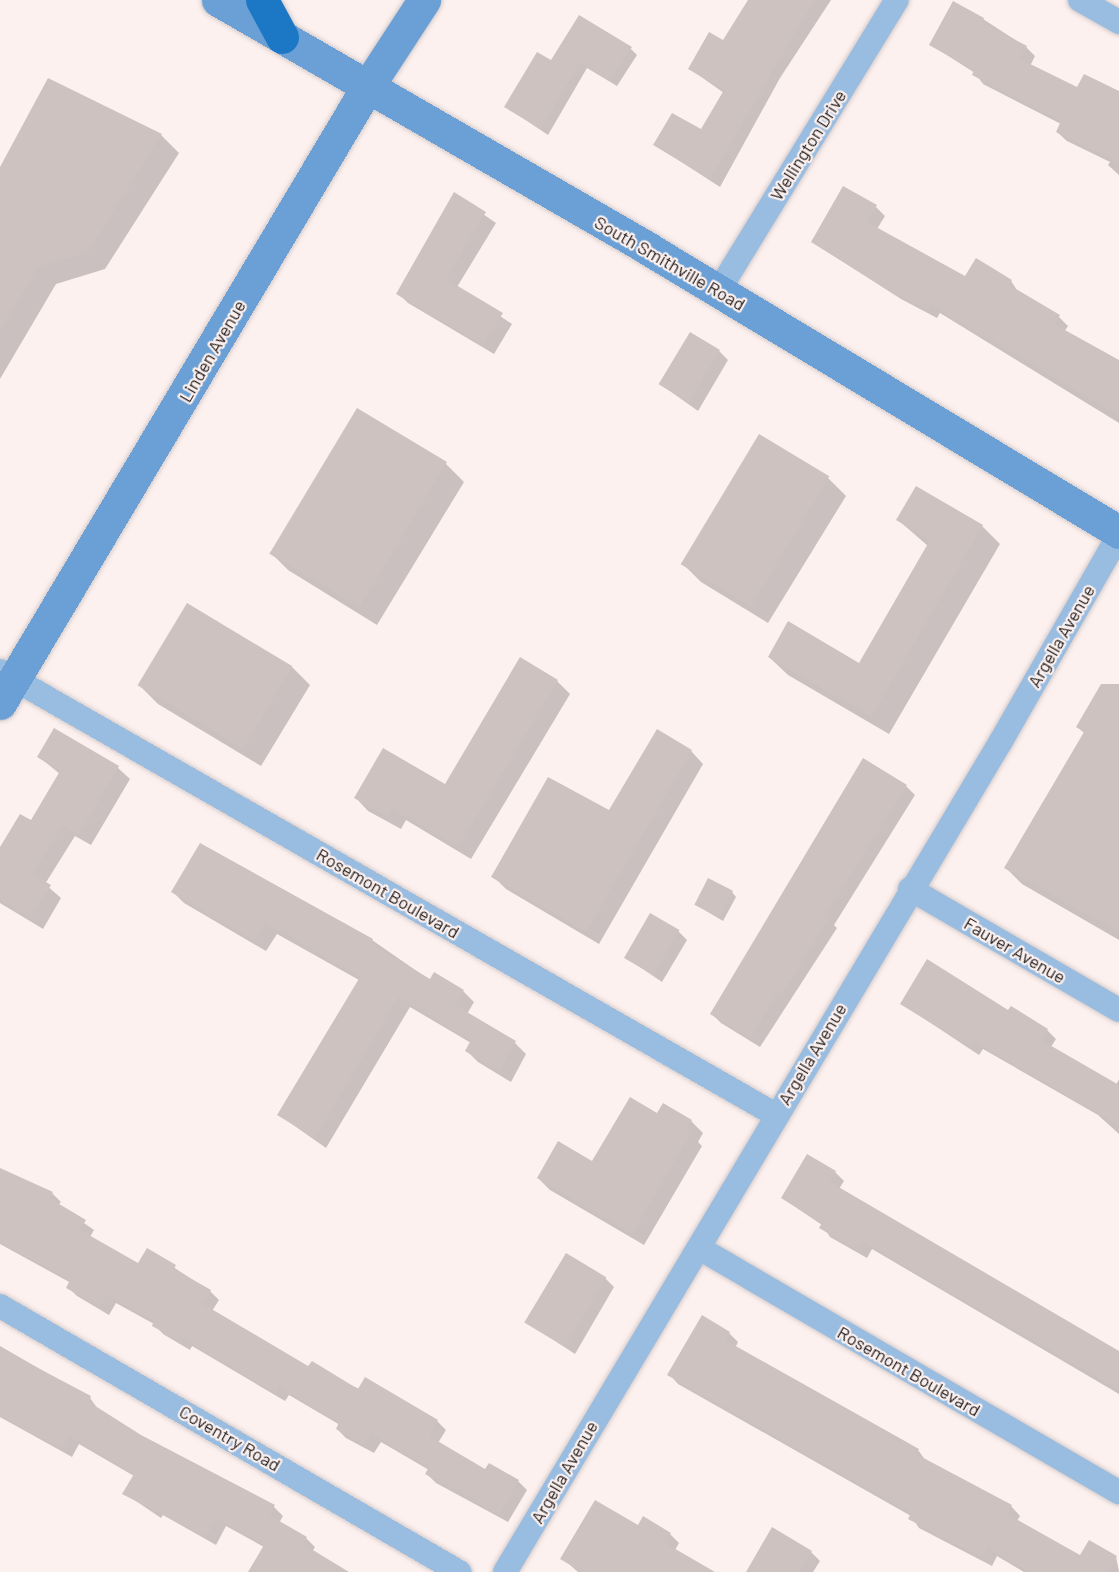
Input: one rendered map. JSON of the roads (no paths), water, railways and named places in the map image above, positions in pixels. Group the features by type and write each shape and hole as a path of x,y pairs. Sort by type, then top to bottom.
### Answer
{"highway":[{"path":"262,0 282,37"}],"main road":[{"name":"South Smithville Road","path":"218,0 719,290 1119,533"},
{"name":"Linden Avenue","path":"5,684 368,86 424,0"}],"street":[{"name":"Wellington Drive","path":"719,290 897,0"},
{"path":"1080,0 1119,22"},
{"name":"Argella Avenue","path":"506,1572 910,889 1001,741 1119,533"},
{"name":"Rosemont Boulevard","path":"5,684 776,1115"},
{"name":"Fauver Avenue","path":"910,889 1119,1010"},
{"name":"Rosemont Boulevard","path":"699,1248 1119,1492"},
{"name":"Coventry Road","path":"0,1306 459,1572"}]}
